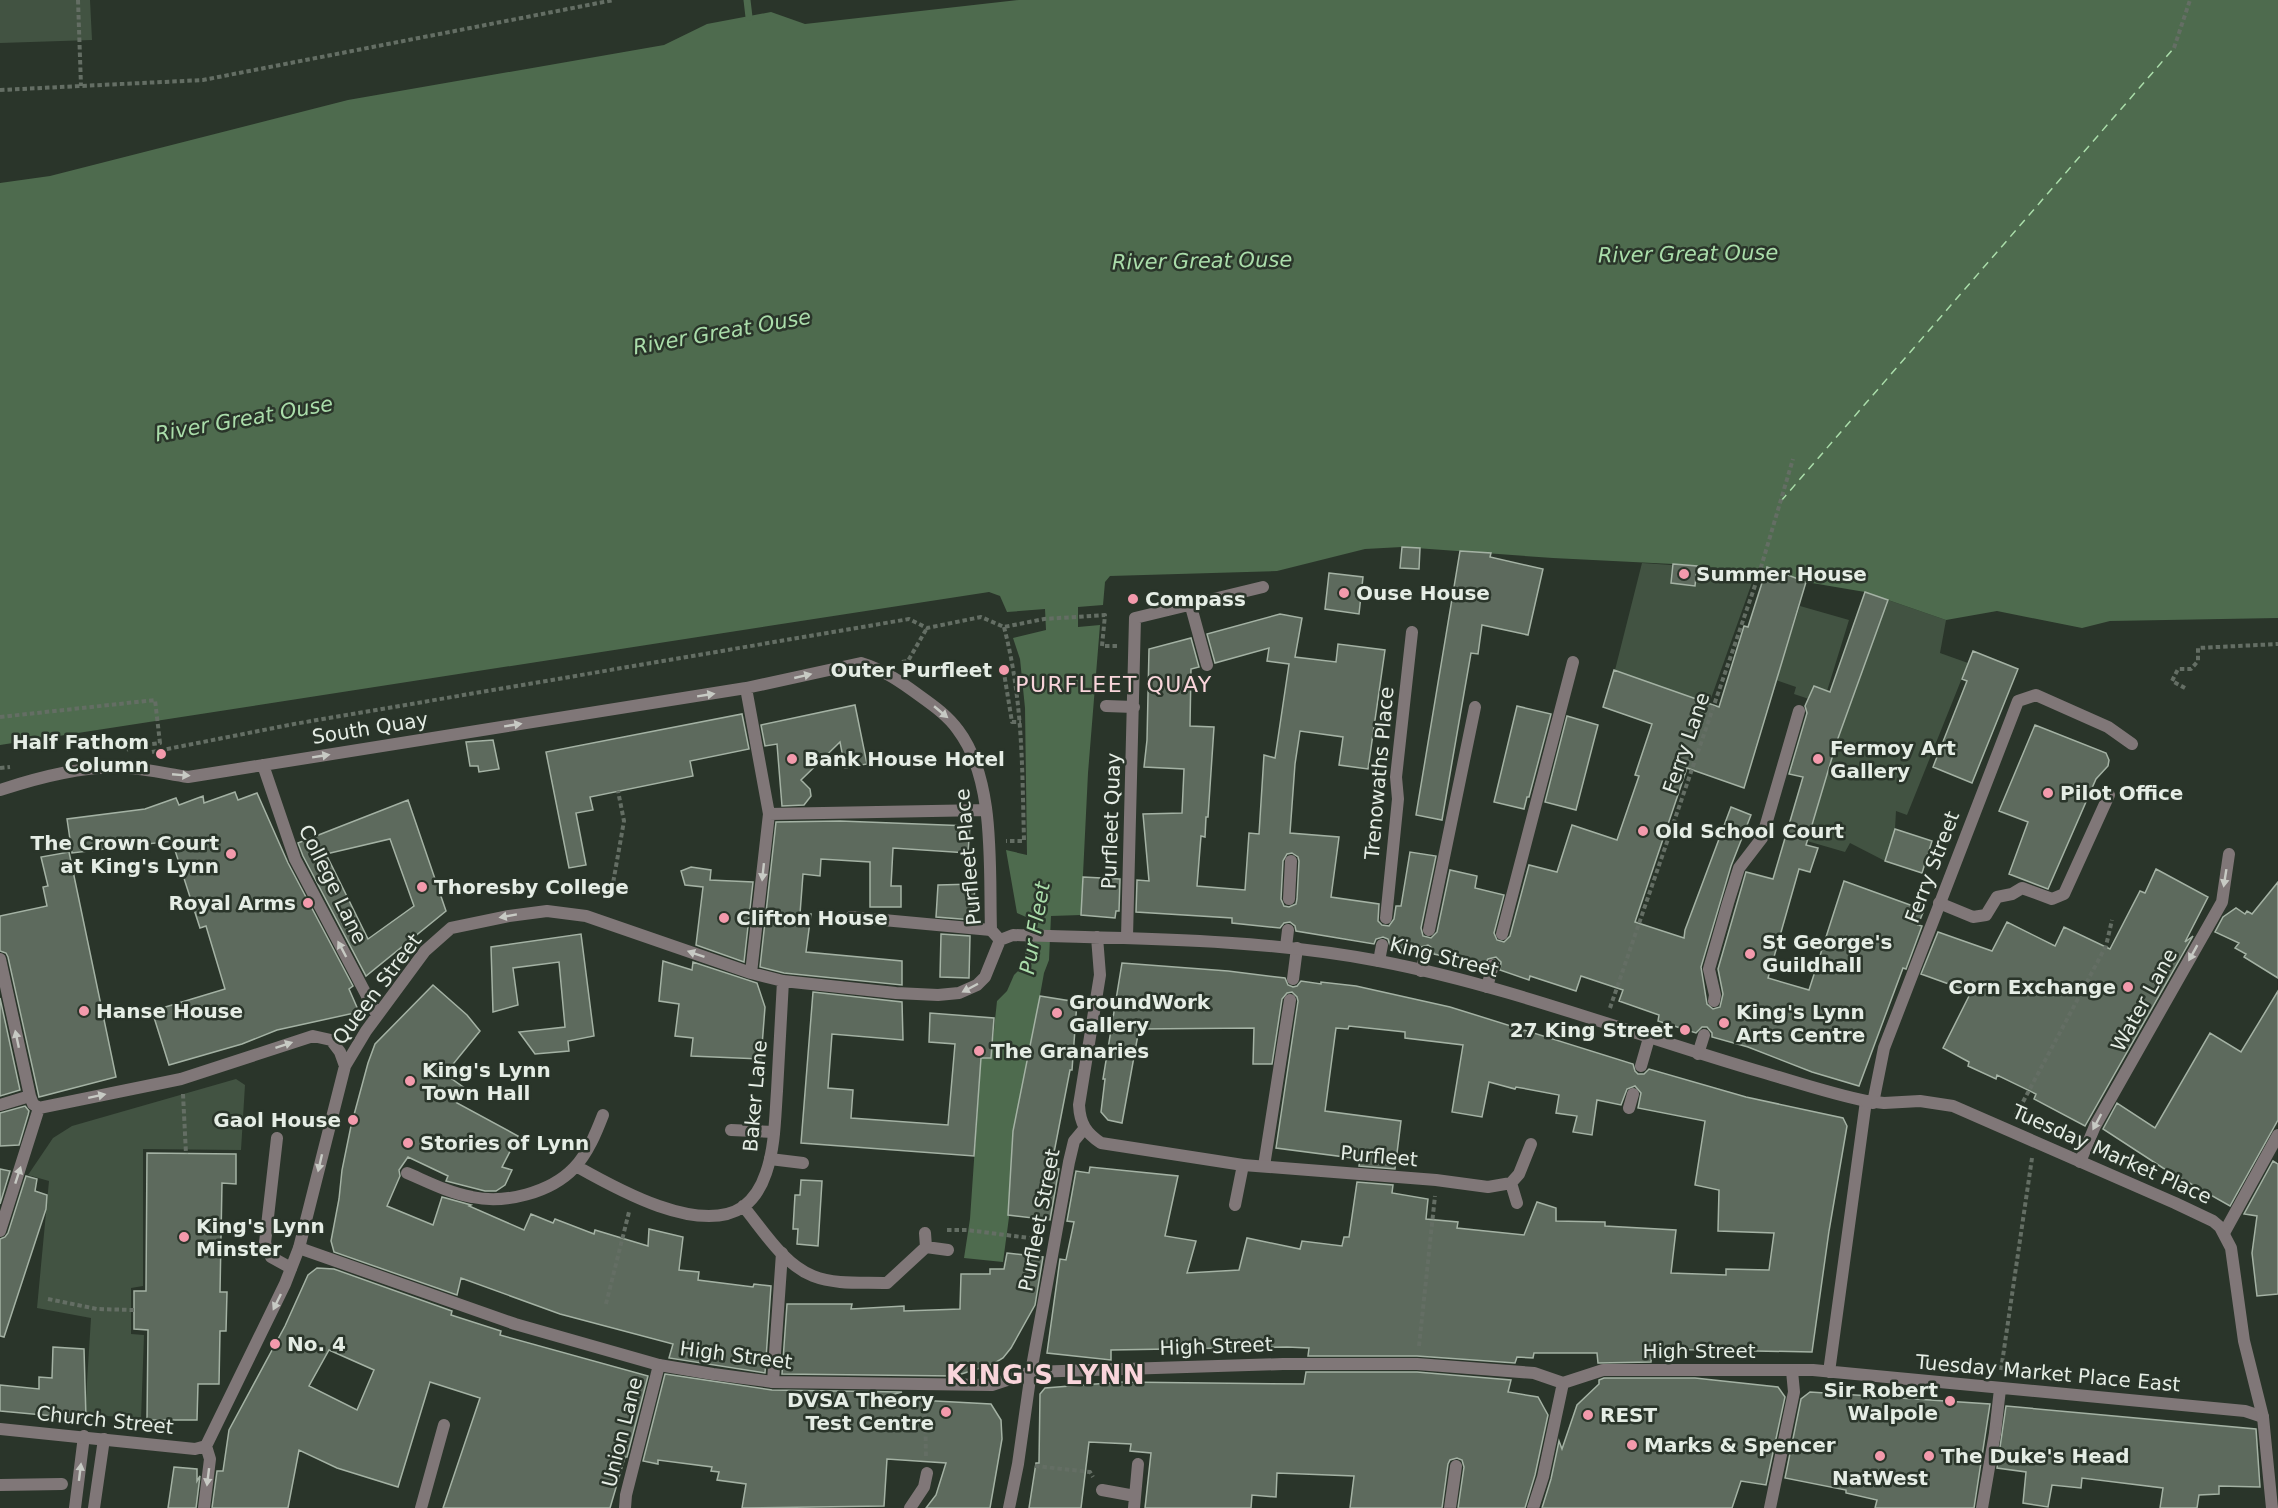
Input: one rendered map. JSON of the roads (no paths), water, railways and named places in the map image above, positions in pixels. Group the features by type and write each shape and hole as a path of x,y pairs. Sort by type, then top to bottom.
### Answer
{"street":[{"name":"Purfleet Quay","path":"1127,937 1135,618 1263,587"},
{"path":"1190,603 1208,665"},
{"name":"Trenowaths Place","path":"1386,918 1398,799 1396,777 1412,632"},
{"path":"1502,934 1573,662"},
{"name":"Purfleet Place","path":"746,688 861,663 894,677 936,708 957,729 972,753 978,768 986,810 991,930 1000,940 985,977 977,985 959,993 938,995 896,993 783,981 751,973"},
{"path":"746,688 769,814 751,973"},
{"name":"South Quay","path":"0,790 32,779 81,770 128,768 188,777 746,688"},
{"name":"Ferry Street","path":"1829,1372 1866,1113 1884,1048 2018,701 2036,695 2109,727 2132,744"},
{"path":"1106,706 1134,707"},
{"path":"1429,930 1475,707"},
{"path":"1714,1001 1715,995 1709,969 1728,903 1739,868 1762,838 1799,711"},
{"name":"College Lane","path":"263,765 295,859 377,1015"},
{"path":"1939,903 1973,916 1986,915 1997,897 2013,894 2022,888 2052,899 2064,894 2109,795"},
{"path":"769,814 986,810"},
{"name":"Water Lane","path":"2080,1162 2095,1126 2222,902 2229,854"},
{"path":"1289,899 1291,861"},
{"name":"Queen Street","path":"206,1446 299,1248 345,1066 377,1015 425,951 451,928 547,911 585,916 751,973"},
{"path":"851,917 991,930"},
{"path":"1288,930 1293,979"},
{"name":"King Street","path":"1000,940 1013,935 1230,942 1379,961 1487,987 1698,1054 1869,1102"},
{"path":"1084,1129 1080,1120 1079,1106 1100,975 1097,937"},
{"path":"1379,961 1382,945"},
{"path":"1421,972 1426,953"},
{"path":"0,959 30,1096 33,1104 39,1108 181,1079 313,1036 331,1040 340,1052 345,1066"},
{"path":"1487,987 1493,965"},
{"name":"Baker Lane","path":"744,1206 758,1192 770,1159 774,1132 783,981"},
{"path":"1264,1166 1290,1000"},
{"path":"1698,1054 1704,1035"},
{"path":"1641,1066 1649,1038"},
{"path":"1629,1108 1633,1094"},
{"path":"0,1105 30,1096"},
{"name":"Tuesday Market Place","path":"1869,1102 1935,1102 1953,1106 2213,1221 2224,1233"},
{"path":"0,1231 39,1108"},
{"path":"407,1173 450,1191 472,1197 494,1199 533,1192 564,1177 576,1166 603,1115"},
{"name":"Purfleet","path":"1084,1129 1101,1143 1243,1165 1436,1180 1488,1187 1511,1183"},
{"name":"Purfleet Street","path":"1009,1508 1053,1241 1074,1141 1084,1129"},
{"path":"731,1130 774,1132"},
{"path":"2272,1508 2263,1417 2244,1341 2231,1248 2224,1233 2278,1135"},
{"path":"277,1138 266,1243 271,1257 291,1268"},
{"path":"1517,1203 1511,1183 1519,1174 1531,1144"},
{"path":"770,1159 803,1163"},
{"path":"1235,1205 1243,1165"},
{"path":"576,1166 668,1210 688,1214 726,1214 744,1206 782,1253 797,1266 819,1278 842,1282 887,1282 926,1247 948,1250"},
{"path":"925,1233 926,1247"},
{"name":"High Street","path":"299,1248 515,1324 659,1365 773,1382 992,1385 1031,1372 1283,1364 1417,1364 1534,1373 1563,1383 1603,1370 1718,1369 1829,1372"},
{"path":"773,1382 782,1253"},
{"name":"Union Lane","path":"625,1508 626,1496 659,1365"},
{"path":"1770,1508 1794,1392 1792,1371"},
{"name":"Tuesday Market Place East","path":"1829,1372 2245,1411 2263,1417"},
{"path":"1533,1508 1544,1477 1563,1383"},
{"path":"1982,1508 2000,1389"},
{"path":"421,1508 444,1425"},
{"name":"Church Street","path":"0,1429 195,1449 206,1446"},
{"path":"75,1508 84,1436"},
{"path":"94,1508 104,1438"},
{"path":"204,1508 210,1459 206,1446"},
{"path":"1102,1490 1135,1502 1138,1464"},
{"path":"1450,1508 1456,1466"},
{"path":"910,1508 924,1486 927,1473"},
{"path":"0,1485 62,1484"}],"water":[{"path":"1019,0 2278,0 2278,618 2110,621 2082,628 1997,611 1946,620 1865,592 1806,582 1767,567 1755,574 1730,569 1673,564 1402,547 1365,549 1277,571 1110,576 1105,582 1103,605 1078,607 1078,627 1100,625 1088,773 1081,915 1051,916 1049,960 1044,973 1035,1023 1003,1262 964,1258 970,1219 981,1058 991,1058 997,1001 1007,991 1014,975 1025,964 1026,917 1017,913 1006,850 1027,855 1025,708 1020,659 1013,638 1046,630 1045,609 1007,612 1000,596 989,592 0,745 0,183 50,176 348,100 664,45 707,24 771,12 805,24"}],"waterway":[{"path":"747,0 749,17"}],"place":[{"name":"Summer House","path":"1684,574"},
{"name":"Ouse House","path":"1344,593"},
{"name":"Compass","path":"1133,599"},
{"name":"Outer Purfleet","path":"1004,670"},
{"name":"Half Fathom Column","path":"161,754"},
{"name":"Bank House Hotel","path":"792,759"},
{"name":"Fermoy Art Gallery","path":"1818,759"},
{"name":"Pilot Office","path":"2048,793"},
{"name":"Old School Court","path":"1643,831"},
{"name":"The Crown Court at King's Lynn","path":"231,854"},
{"name":"Thoresby College","path":"422,887"},
{"name":"Royal Arms","path":"308,903"},
{"name":"Clifton House","path":"724,918"},
{"name":"St George's Guildhall","path":"1750,954"},
{"name":"Corn Exchange","path":"2128,987"},
{"name":"Hanse House","path":"84,1011"},
{"name":"GroundWork Gallery","path":"1057,1013"},
{"name":"King's Lynn Arts Centre","path":"1724,1023"},
{"name":"27 King Street","path":"1685,1030"},
{"name":"The Granaries","path":"979,1051"},
{"name":"King's Lynn Town Hall","path":"410,1081"},
{"name":"Gaol House","path":"353,1120"},
{"name":"Stories of Lynn","path":"408,1143"},
{"name":"King's Lynn Minster","path":"184,1237"},
{"name":"No. 4","path":"275,1344"},
{"name":"Sir Robert Walpole","path":"1950,1401"},
{"name":"DVSA Theory Test Centre","path":"946,1412"},
{"name":"REST","path":"1588,1415"},
{"name":"Marks & Spencer","path":"1632,1445"},
{"name":"NatWest","path":"1880,1456"},
{"name":"The Duke's Head","path":"1929,1456"}],"district":[{"name":"PURFLEET QUAY","path":"1114,684"},
{"name":"KING'S LYNN","path":"1046,1375"}],"water label":[{"name":"River Great Ouse","path":"1688,254"},
{"name":"River Great Ouse","path":"1202,261"},
{"name":"River Great Ouse","path":"722,332"},
{"name":"River Great Ouse","path":"244,419"},
{"name":"Pur Fleet","path":"1035,928"}]}
